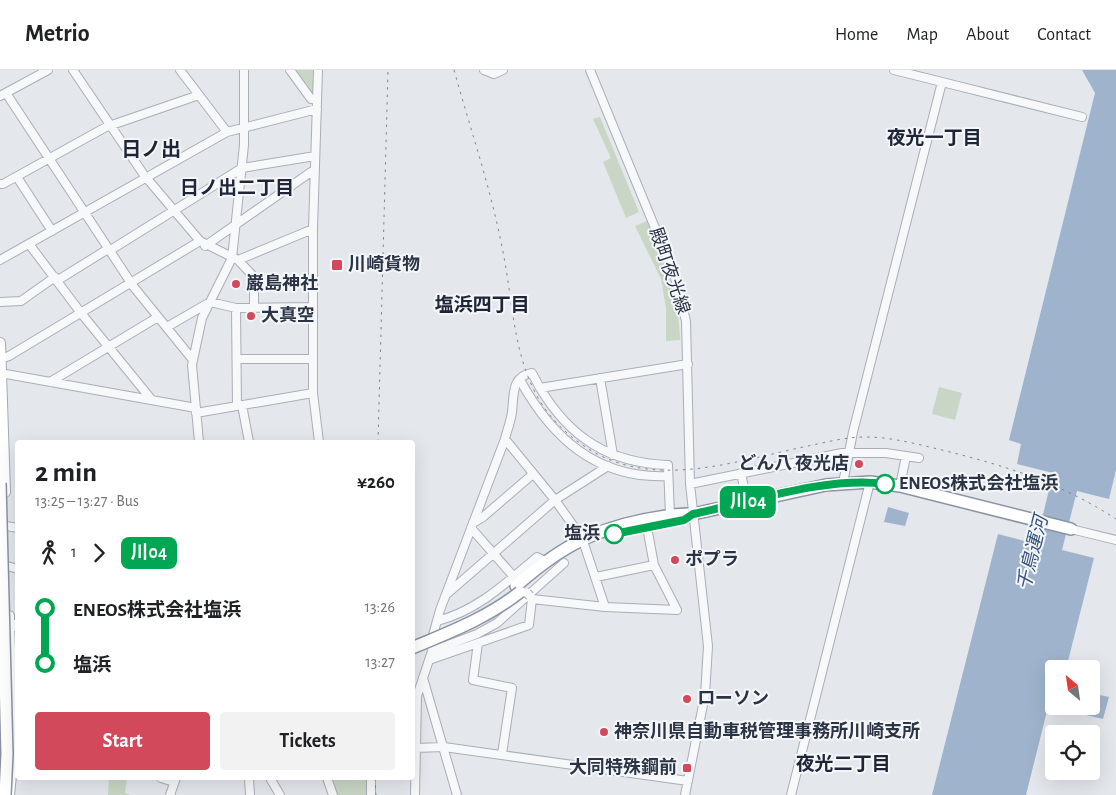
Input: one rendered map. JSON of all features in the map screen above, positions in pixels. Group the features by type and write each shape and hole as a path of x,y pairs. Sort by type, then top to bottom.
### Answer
{"highway":[{"path":"0,482 7,754 5,795"},
{"path":"415,639 469,617 523,590 545,561 604,529 670,515 693,514 843,483 870,482 900,486 1071,529"},
{"path":"415,647 471,624 496,610 584,541 684,520 693,514"},
{"path":"0,711 0,784"}],"main road":[{"path":"0,343 6,526 12,568 9,628 14,666 15,735 9,795"}],"street":[{"path":"48,70 3,95 49,159 131,283 193,360"},
{"path":"73,70 146,178 203,243 235,259 254,277 254,308"},
{"path":"180,70 227,132"},
{"path":"199,440 193,360 201,323 210,302 235,259 235,225 242,168 244,128 244,70"},
{"path":"290,70 312,99 317,99"},
{"path":"318,70 313,229 313,393 318,440"},
{"path":"484,70 494,74 503,70"},
{"name":"殿町夜光線","path":"590,70 677,284 686,321 690,484 708,654 705,696 688,781"},
{"path":"894,70 1082,117"},
{"path":"843,483 848,453 942,82"},
{"path":"0,184 17,177 110,125 199,95"},
{"path":"0,260 227,132 317,109"},
{"path":"0,302 21,301 56,278 109,250 175,211 242,168 315,156"},
{"path":"1,360 131,283 235,225 311,172 314,172"},
{"path":"17,177 52,230"},
{"path":"235,259 313,229"},
{"path":"29,244 81,313 151,399"},
{"path":"167,327 210,302 236,308 313,307"},
{"path":"236,308 240,406 248,440"},
{"path":"50,382 158,316"},
{"path":"237,359 313,359"},
{"path":"540,388 688,364"},
{"path":"416,795 417,696 432,651 437,621 446,594 505,440 512,412 512,394 515,382 526,374 532,373 552,409 569,427 589,443 613,455 637,462 668,464 670,515"},
{"path":"1,374 151,399 196,410 240,406 313,393"},
{"path":"600,378 613,455"},
{"path":"520,380 531,400 553,429 573,446 608,466 633,474 667,476"},
{"path":"505,440 555,500 584,541 605,607"},
{"path":"690,484 848,453 886,453 919,458"},
{"path":"900,486 906,456"},
{"path":"446,594 555,500 608,466"},
{"path":"741,473 747,502"},
{"path":"472,525 533,474"},
{"path":"791,795 870,482"},
{"path":"429,660 528,625 523,590 472,525"},
{"path":"6,526 15,528"},
{"path":"437,621 456,615 486,599 523,590 605,607 677,610 654,565 647,527"},
{"path":"1071,529 1116,540"},
{"path":"432,651 477,634 497,622 564,563"},
{"path":"596,578 654,565"},
{"path":"478,643 473,680 512,688 502,754"},
{"path":"423,676 457,795"},
{"path":"0,731 15,735"},
{"path":"415,748 444,747 502,754 688,781 685,795"},
{"path":"170,795 175,780"},
{"path":"249,780 250,795"},
{"path":"271,780 280,795"},
{"path":"327,780 331,795"},
{"path":"371,780 371,795"}],"green space":[{"path":"292,70 315,70 315,96 312,96"},
{"path":"600,117 639,212 626,218 603,162 611,158 593,119"},
{"path":"647,221 673,294 677,309 680,340 666,341 666,308 661,279 635,226"},
{"path":"939,387 962,393 955,420 932,414"},
{"path":"109,780 127,780 125,793 130,795 108,795"},
{"path":"330,780 368,780 368,795 335,795"}],"water":[{"name":"千鳥運河","path":"1082,70 1116,70 1116,470 1109,499 1077,491 1062,550 1094,558 1068,660 1045,660 1046,715 1026,795 932,795 998,534 1036,544 1053,473 1017,464 1021,444 1009,440 1095,93"},
{"path":"888,507 909,513 905,526 884,522"},
{"path":"1100,695 1109,697 1103,719 1086,715 1100,715"}],"railway":[{"path":"378,440 388,70"},
{"path":"454,70 493,206 503,252 517,339 526,372 537,397 548,413 568,434 584,446 610,460 637,468 665,470 723,465 844,439 884,438 942,450 1010,469 1053,485 1116,519"},
{"path":"375,780 376,795"}],"bus line":[{"name":"川04","path":"614,534 684,520 693,514 826,485 870,482 885,484"}],"place":[{"name":"川崎貨物","path":"337,265"},
{"name":"巌島神社","path":"236,284"},
{"name":"大真空","path":"251,316"},
{"name":"どん八 夜光店","path":"859,464"},
{"name":"ENEOS株式会社塩浜","path":"885,484"},
{"name":"塩浜","path":"614,534"},
{"name":"ポプラ","path":"675,560"},
{"name":"ローソン","path":"687,699"},
{"name":"神奈川県自動車税管理事務所川崎支所","path":"604,732"},
{"name":"大同特殊鋼前","path":"687,768"}],"district":[{"name":"夜光一丁目","path":"934,138"},
{"name":"日ノ出","path":"151,150"},
{"name":"日ノ出二丁目","path":"237,188"},
{"name":"塩浜四丁目","path":"482,305"},
{"name":"夜光二丁目","path":"843,764"}]}
